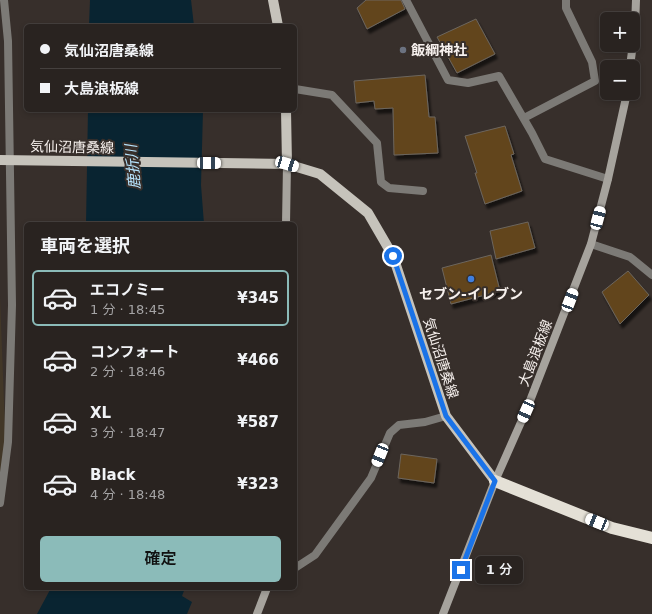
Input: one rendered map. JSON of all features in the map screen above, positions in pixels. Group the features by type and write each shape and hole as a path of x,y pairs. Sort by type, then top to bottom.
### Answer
{"highway":[{"path":"495,481 612,528 652,538"}],"main road":[{"path":"273,0 278,24"},
{"path":"631,60 636,27 636,0"},
{"name":"大島浪板線","path":"443,614 495,481 526,411 591,244 625,100"},
{"path":"286,112 286,222"},
{"name":"気仙沼唐桑線","path":"0,160 287,164 320,174 368,213 393,256 446,416 495,481"},
{"path":"257,614 266,590"}],"street":[{"path":"0,503 3,456 8,442 12,305 8,41 4,0"},
{"path":"406,0 448,80 468,83 499,76 524,118 545,159 608,178"},
{"path":"524,118 595,81 592,62 566,8 566,0"},
{"path":"297,89 332,95 377,143 381,182 388,188 423,191"},
{"path":"591,244 630,257 652,275"},
{"path":"297,567 315,555 371,478 390,433 399,425 426,422 446,416"}],"shaded area":[{"path":"0,296 6,456 0,500"}],"water":[{"path":"90,0 191,0 194,24 89,24"},
{"name":"鹿折川","path":"88,112 203,112 201,185 204,222 86,222"},
{"path":"50,590 184,590 182,596 192,602 187,614 37,614"}],"building":[{"path":"366,0 401,0 405,9 367,29 357,8"},
{"path":"476,19 495,54 457,73 437,37"},
{"path":"425,75 429,117 435,117 438,153 394,155 393,108 375,109 374,101 356,103 354,81"},
{"path":"505,126 514,154 511,155 522,191 485,204 465,136"},
{"path":"528,222 535,248 496,259 490,231"},
{"path":"491,255 500,291 451,304 442,268"},
{"path":"628,271 649,295 620,324 602,292"},
{"path":"401,454 437,459 434,483 398,478"}],"place":[{"name":"飯綱神社","path":"403,50"},
{"name":"セブン-イレブン","path":"471,279"}],"route":[{"path":"393,256 446,416 495,481 461,570"}]}
